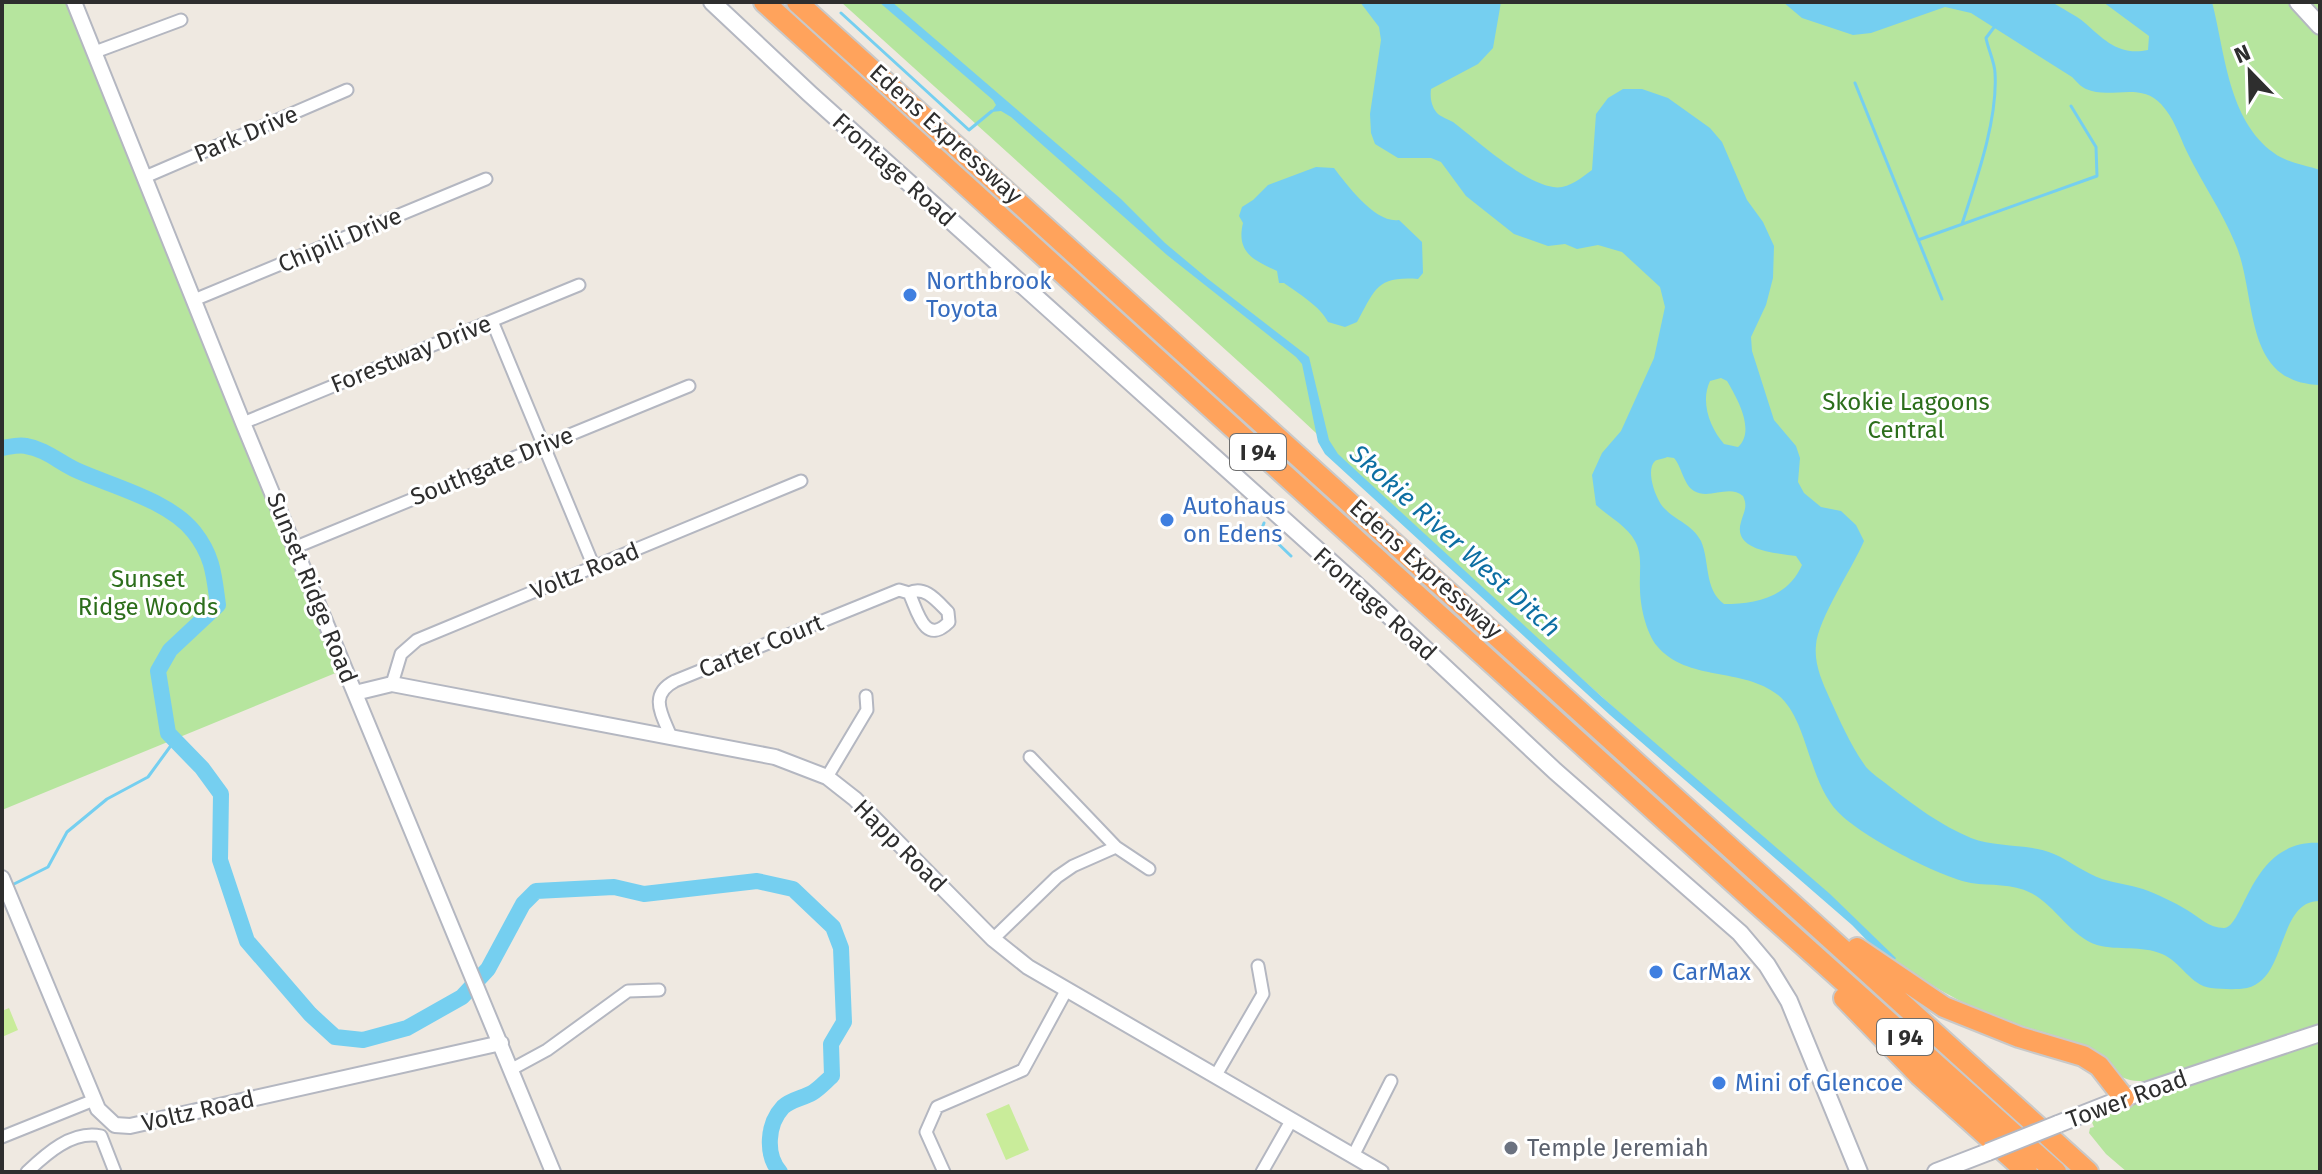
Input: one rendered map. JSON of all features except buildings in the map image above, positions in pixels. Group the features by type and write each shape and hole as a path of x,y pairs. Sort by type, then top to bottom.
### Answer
{"highway":[{"name":"Edens Expressway","path":"764,2 2056,1172"},
{"name":"Edens Expressway","path":"797,2 2088,1172"},
{"path":"1771,885 1887,970 1944,1007 2019,1037 2083,1056 2099,1066 2124,1098"},
{"path":"1754,901 1919,1075 2027,1172"}],"main road":[{"name":"Frontage Road","path":"712,2 810,94 1364,592 1555,771 1740,933 1767,965 1789,1001 1859,1172"},
{"path":"2298,2 2320,26"},
{"name":"Tower Road","path":"1936,1172 2124,1098 2320,1033"}],"street":[{"name":"Sunset Ridge Road","path":"74,2 243,423 553,1172"},
{"path":"95,52 181,20"},
{"name":"Park Drive","path":"145,177 347,90"},
{"name":"Chipili Drive","path":"194,300 486,179"},
{"name":"Forestway Drive","path":"243,423 579,285"},
{"path":"492,321 594,567"},
{"name":"Southgate Drive","path":"296,547 689,386"},
{"name":"Voltz Road","path":"392,684 401,654 417,640 801,481"},
{"name":"Carter Court","path":"671,737 659,703 662,687 899,590 909,593"},
{"name":"Happ Road","path":"355,693 392,684 775,757 827,777 855,799 993,939 1028,967 1381,1172"},
{"path":"827,777 867,710 866,696"},
{"path":"1030,757 1116,847 1149,869"},
{"path":"993,939 1057,877 1073,866 1116,847"},
{"name":"Voltz Road","path":"2,878 98,1109 111,1122 123,1127 501,1043"},
{"path":"1216,1075 1263,994 1258,966"},
{"path":"512,1069 547,1050 628,991 659,990"},
{"path":"944,1172 926,1132 937,1107 1023,1070 1066,991"},
{"path":"1353,1156 1391,1081"},
{"path":"2,1137 94,1100"},
{"path":"1262,1172 1291,1121"},
{"path":"101,1136 111,1122"},
{"path":"27,1172 60,1145 89,1134 101,1136"},
{"path":"101,1136 115,1172"}],"green space":[{"name":"Sunset Ridge Woods","path":"2,2 65,2 338,672 2,810"},
{"name":"Skokie Lagoons Central","path":"841,2 2320,2 2320,1026 2155,1079 2130,1080 2121,1077 2080,1045 1978,1010 1908,970 1377,495 1270,390"},
{"path":"9,1008 18,1030 2,1037 2,1011"},
{"path":"2320,1040 2320,1172 2127,1172 2106,1154 2089,1133 2090,1128 2094,1127 2091,1120 2151,1096"},
{"path":"1009,1104 1029,1150 1006,1160 986,1114"}],"water":[{"path":"879,2 892,2 1121,199 1165,243 1309,357 1329,440 1338,454 1602,697 1830,894 1896,958 1893,962 1887,956 1884,958 1852,925 1610,715 1325,454 1318,442 1302,364 1296,357 1167,255 1011,117 1001,111 991,112 996,105 993,100"},
{"path":"1360,2 1501,2 1493,48 1478,64 1431,89 1431,101 1439,114 1514,169 1541,184 1563,187 1592,170 1596,114 1608,98 1623,89 1642,89 1668,98 1710,128 1722,142 1747,200 1763,222 1774,246 1773,278 1766,305 1751,337 1752,351 1774,420 1796,446 1800,458 1798,482 1804,493 1821,507 1841,511 1856,525 1864,541 1829,608 1818,634 1816,652 1824,685 1866,767 1908,801 1960,833 1981,841 2034,848 2054,854 2102,879 2160,896 2219,928 2231,924 2264,868 2278,854 2297,845 2320,843 2320,901 2306,904 2296,913 2270,970 2260,982 2238,989 2204,986 2162,954 2105,947 2088,941 2031,893 2009,886 1957,879 1901,854 1838,812 1820,784 1796,719 1778,695 1749,681 1684,665 1657,646 1642,611 1640,558 1635,541 1596,505 1592,475 1602,453 1621,431 1654,358 1665,307 1660,287 1622,252 1598,245 1577,249 1565,244 1548,246 1514,234 1466,196 1441,162 1431,158 1398,158 1375,144 1370,114 1381,40 1379,27","holes":["1721,378 1727,381 1743,414 1745,432 1738,447 1724,444 1714,430 1706,406 1710,381","1667,457 1674,458 1694,491 1706,494 1732,491 1743,496 1745,506 1740,532 1743,539 1758,549 1796,556 1802,565 1788,585 1759,600 1724,604 1718,598 1710,583 1701,541 1693,530 1664,508 1655,492 1651,478 1652,465"]},
{"path":"1783,2 2052,2 2114,46 2138,51 2148,50 2149,36 2103,2 2212,2 2231,84 2247,123 2274,153 2320,170 2320,385 2295,380 2277,369 2264,353 2256,333 2235,243 2173,121 2153,97 2134,92 2105,93 2086,89 1971,13 1945,7 1871,33 1853,35 1802,18"},
{"path":"1316,167 1334,168 1372,210 1390,220 1399,220 1422,242 1423,273 1418,279 1385,283 1373,294 1357,322 1345,327 1328,322 1309,301 1284,283 1279,283 1277,271 1248,254 1242,241 1243,223 1239,216 1242,207 1268,185"}],"waterway":[{"path":"841,13 969,130 992,111"},
{"path":"1962,224 1985,150 1993,110 1995,69 1986,38 1995,26"},
{"path":"1855,83 1942,299"},
{"path":"1918,240 2097,176 2096,147 2071,106"},
{"path":"2,448 23,445 39,450 76,470 139,495 183,521 205,549 214,575 218,605 170,650 158,671 168,733 202,768 221,794 220,860 247,941 310,1014 335,1037 363,1040 407,1028 462,997 488,969 523,904 536,891 614,887 644,894 757,881 793,889 833,927 841,948 844,1022 831,1044 832,1076 812,1093 786,1105 774,1122 770,1148 780,1172"},
{"path":"1264,523 1262,528 1291,556"},
{"path":"12,885 48,867 67,832 107,799 148,777 175,740"}],"place":[{"name":"Northbrook Toyota","path":"910,295"},
{"name":"Autohaus on Edens","path":"1167,520"},
{"name":"CarMax","path":"1656,972"},
{"name":"Mini of Glencoe","path":"1719,1083"},
{"name":"Temple Jeremiah","path":"1511,1148"}],"water label":[{"name":"Skokie River West Ditch","path":"1455,541"}]}
